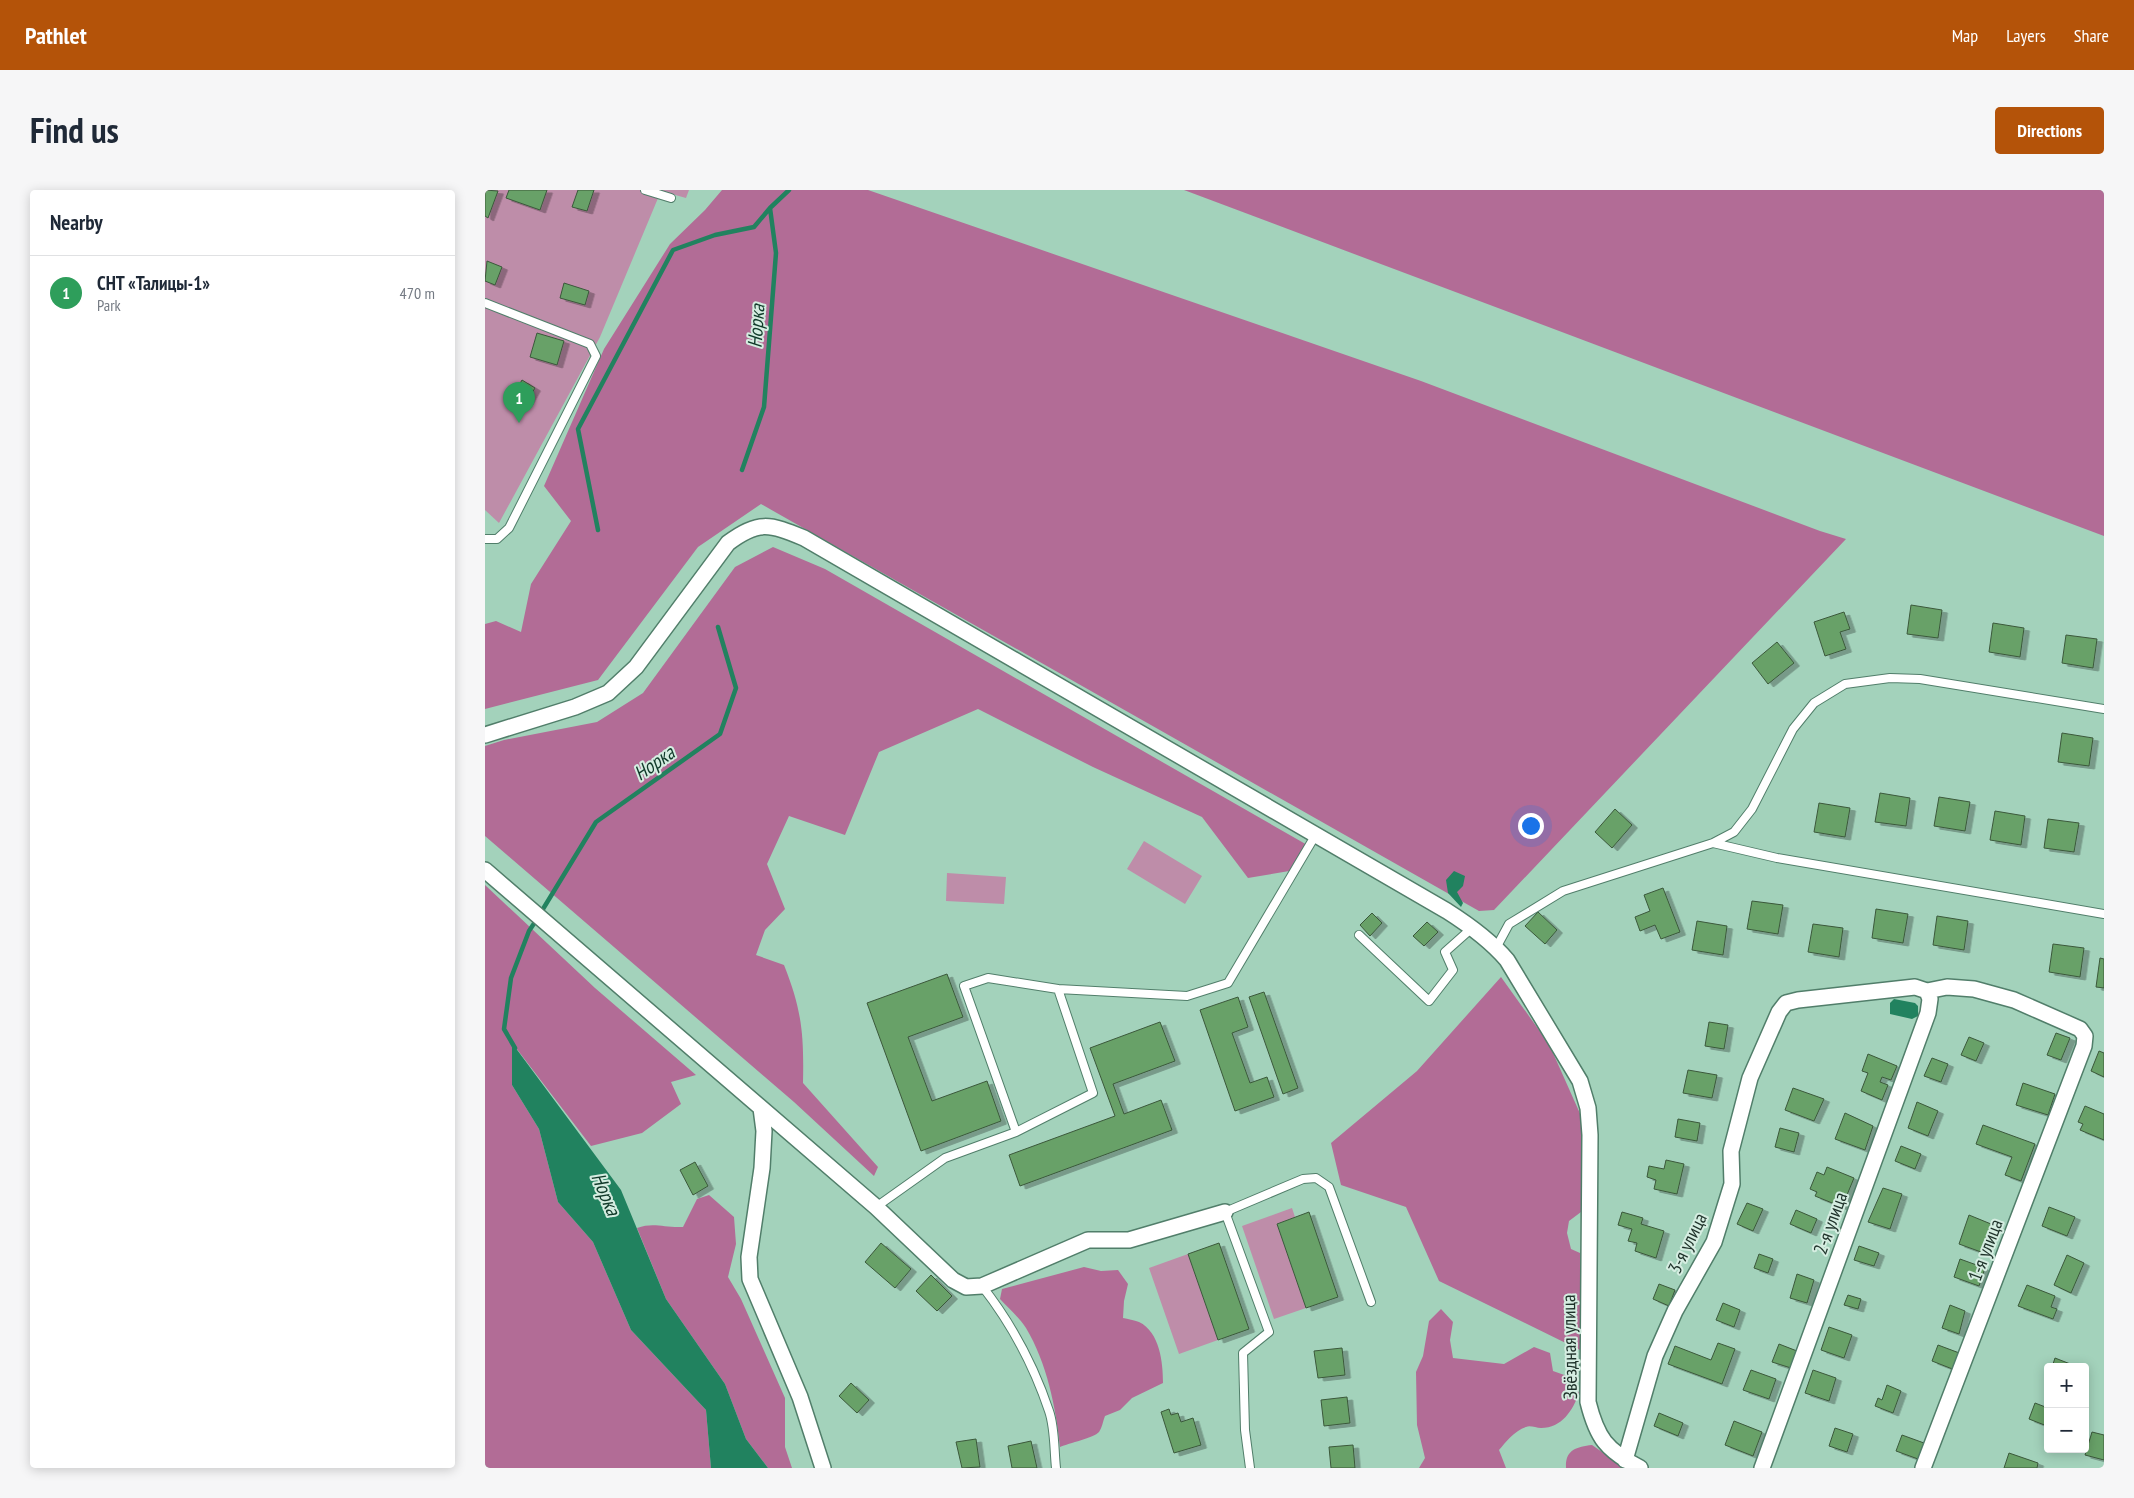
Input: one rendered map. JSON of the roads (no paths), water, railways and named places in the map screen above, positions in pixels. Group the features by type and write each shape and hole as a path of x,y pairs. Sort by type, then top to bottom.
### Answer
{"street":[{"name":"Звёздная улица","path":"485,735 575,707 608,693 636,667 728,543 745,530 763,525 782,529 804,538 1472,928 1496,948 1536,1006 1580,1082 1588,1108 1590,1135 1588,1402 1599,1437 1611,1450 1639,1468"},
{"path":"485,870 876,1206 953,1280 966,1287 982,1286 1088,1240 1129,1240 1225,1212"},
{"name":"3-я улица","path":"1625,1460 1655,1356 1675,1311 1714,1242 1732,1184 1731,1150 1750,1078 1779,1012 1786,1003 1798,1000 1915,987 1927,991"},
{"name":"1-я улица","path":"1923,1468 2084,1046 2085,1036 2080,1029 2013,1000 1974,989 1947,987 1927,991"},
{"name":"2-я улица","path":"1761,1468 1928,1012 1931,999 1927,991"},
{"path":"761,1108 764,1131 762,1168 749,1257 750,1279 800,1397 823,1468"}],"lane":[{"path":"645,190 671,198"},
{"path":"485,303 590,344 596,356 509,528 497,539 485,539"},
{"path":"1496,948 1509,924 1563,890 1713,842 1734,832 1753,808 1793,729 1814,703 1845,684 1891,678 1921,679 2104,710"},
{"path":"1016,1132 963,986 988,978 1058,989 1187,996 1228,983 1315,836"},
{"path":"1713,842 1777,858 2104,914"},
{"path":"1359,935 1429,1001 1453,970 1445,952 1472,928"},
{"path":"876,1206 945,1158 1016,1132 1093,1093 1058,989"},
{"path":"1250,1468 1245,1430 1243,1353 1269,1332 1225,1212 1303,1179 1316,1178 1329,1187 1371,1302"},
{"path":"982,1286 996,1304 1022,1347 1049,1412 1056,1468"}],"water":[{"path":"1454,871 1465,876 1463,886 1457,892 1463,903 1461,907 1448,893 1446,880"},
{"path":"1894,999 1915,1003 1918,1006 1918,1016 1912,1019 1890,1014 1890,1003"},
{"path":"512,1043 621,1190 666,1299 725,1384 746,1439 768,1468 711,1468 706,1410 631,1330 593,1242 558,1202 539,1129 512,1085"}],"waterway":[{"name":"Норка","path":"742,470 764,407 776,253 770,208 789,190"},
{"path":"598,530 578,429 673,250 715,235 754,227 770,208"},
{"name":"Норка","path":"543,909 596,822 720,734 736,688 718,627"},
{"name":"Норка","path":"515,1048 504,1029 511,978 529,931 537,919"}],"place":[{"name":"СНТ «Талицы-1»","path":"519,423"}]}
